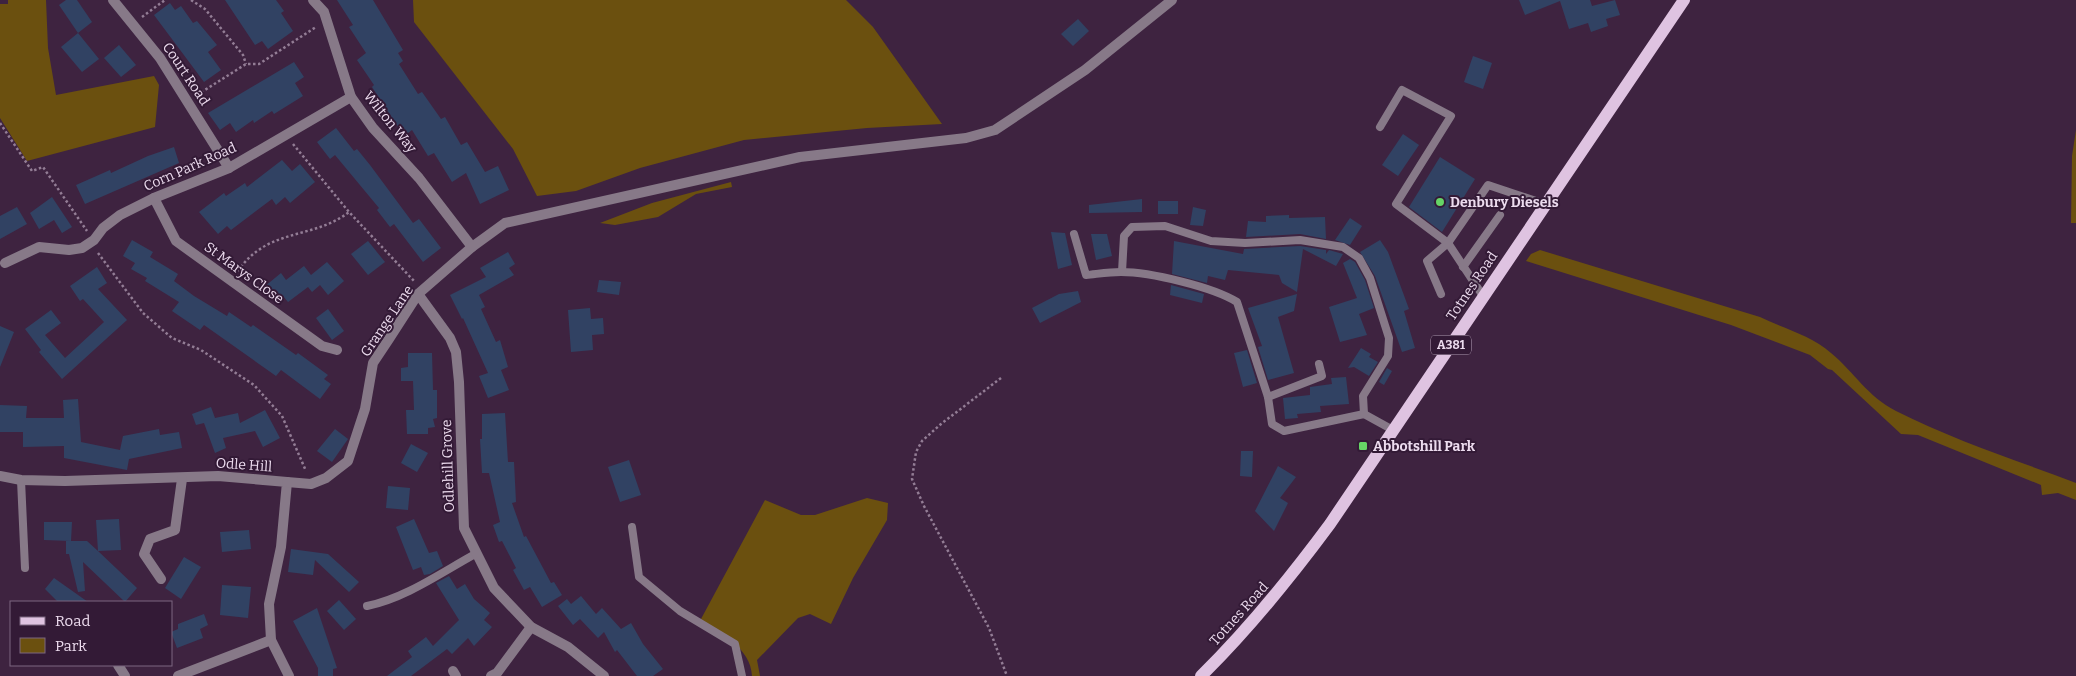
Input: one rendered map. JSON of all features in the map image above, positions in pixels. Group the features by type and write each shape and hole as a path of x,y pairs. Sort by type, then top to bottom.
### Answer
{"main road":[{"name":"Totnes Road","path":"1201,676 1234,644 1285,585 1393,430 1684,0"}],"street":[{"name":"Court Road","path":"114,0 160,58 229,168"},
{"name":"Wilton Way","path":"313,0 324,12 351,97 373,128 419,178 472,247"},
{"name":"Grange Lane","path":"311,484 326,478 348,461 365,409 373,364 421,292 472,247 505,223 800,157 966,138 995,130 1085,70 1172,0"},
{"name":"Corn Park Road","path":"5,263 39,247 69,250 82,248 94,240 103,228 120,215 154,198 229,168 286,133 351,97"},
{"name":"St Marys Close","path":"154,198 176,242 322,346 337,350"},
{"name":"Odlehill Grove","path":"421,292 450,338 456,352 464,528 494,588 531,627 568,647 604,676"},
{"name":"Odle Hill","path":"0,476 20,480 182,479 218,476 287,482 281,547 269,604 271,640 289,676"},
{"path":"161,579 144,554 150,539 175,530 182,479"},
{"path":"287,482 311,484"},
{"path":"491,676 498,673 531,627"},
{"path":"178,676 271,640"}],"lane":[{"path":"1380,127 1402,90 1451,116 1396,204 1448,243 1483,296"},
{"path":"1441,294 1428,261 1448,243 1488,185 1545,204"},
{"path":"1463,267 1500,215"},
{"path":"1122,272 1124,236 1132,227 1166,226 1211,241 1245,244 1300,240 1343,248 1359,258 1370,278 1389,338 1388,356 1363,396 1364,414"},
{"path":"1074,234 1086,276 1122,272 1160,277 1223,293 1237,302 1268,397 1272,424 1284,431 1364,414 1393,430"},
{"path":"1268,397 1322,376 1319,364"},
{"path":"20,480 25,568"},
{"path":"632,527 639,577 680,611 735,644 742,676"},
{"path":"367,606 384,603 409,591 476,553"}],"path":[{"path":"134,25 165,0"},
{"path":"191,0 206,9 243,55 246,64"},
{"path":"189,102 246,64 259,64 326,20"},
{"path":"0,123 32,172 43,167 94,240 94,246 143,313 172,338 201,350 254,385 282,416 311,484"},
{"path":"286,133 298,152 421,292"},
{"path":"232,281 245,261 260,249 285,236 325,226 349,212"},
{"path":"1001,378 922,441 916,452 912,479 924,506 989,628 1007,676"}],"green space":[{"path":"8,0 46,0 48,48 56,95 154,76 159,85 155,127 27,161 0,118 0,4 8,4"},
{"path":"413,0 846,0 873,27 942,124 867,128 744,140 640,168 576,191 537,196 513,149 414,22"},
{"path":"2076,130 2076,223 2071,223 2072,156"},
{"path":"731,182 732,187 696,194 658,217 615,225 600,223 652,203"},
{"path":"1540,250 1760,317 1815,341 1831,353 1869,391 1886,405 1962,440 2076,483 2076,500 2058,493 2042,495 2041,485 1918,435 1901,434 1832,370 1810,355 1731,325 1526,261 1531,254"},
{"path":"867,498 888,503 887,520 853,578 831,624 810,614 798,618 757,660 760,676 752,676 746,657 740,649 701,619 765,500 801,515 815,515"}],"building":[{"path":"66,0 77,0 92,22 78,33 59,5"},
{"path":"225,0 276,0 284,11 281,13 293,31 268,49 262,41 255,45"},
{"path":"337,0 373,0 403,50 398,53 403,61 399,64 418,94 422,92 441,119 445,117 461,145 467,142 485,172 498,166 509,190 480,204 466,173 452,182 434,153 428,156 412,130 404,136 357,60 366,53 349,27 353,25"},
{"path":"1519,0 1590,0 1592,6 1615,0 1620,15 1606,19 1608,26 1591,32 1588,23 1569,29 1560,1 1525,15"},
{"path":"170,3 175,10 181,6 193,23 197,21 217,45 208,52 221,70 204,82 154,15"},
{"path":"1078,19 1089,31 1073,46 1061,34"},
{"path":"78,33 99,59 82,72 61,47"},
{"path":"119,45 136,65 121,77 104,58"},
{"path":"1473,56 1492,63 1483,89 1464,82"},
{"path":"294,62 304,77 295,83 303,96 274,114 272,111 254,123 253,120 236,132 230,123 220,130 208,113"},
{"path":"336,128 354,151 357,149 370,165 413,223 419,219 441,248 423,262 394,224 390,227 377,210 379,208 335,155 330,159 317,142"},
{"path":"1403,134 1419,145 1398,176 1382,165"},
{"path":"174,147 179,163 85,204 76,185 110,170 111,173 148,156"},
{"path":"1440,157 1475,179 1442,232 1409,207"},
{"path":"282,160 292,171 300,164 315,182 290,203 285,197 276,205 272,199 231,230 227,226 218,234 199,212 224,193 226,196 245,183 247,187"},
{"path":"52,197 72,227 62,233 54,220 39,229 30,213"},
{"path":"1142,199 1142,212 1089,213 1089,205"},
{"path":"1158,201 1178,201 1178,214 1158,214"},
{"path":"17,207 27,224 0,239 0,216"},
{"path":"1193,207 1206,210 1203,226 1190,225"},
{"path":"1289,215 1289,218 1325,217 1326,239 1300,234 1246,237 1248,221 1266,222 1266,216"},
{"path":"1350,218 1362,226 1350,245 1335,240"},
{"path":"1051,232 1065,233 1072,265 1058,269"},
{"path":"1091,234 1107,234 1112,256 1096,260"},
{"path":"132,240 153,252 150,257 178,274 174,281 194,296 227,316 229,312 251,327 253,325 296,355 298,353 328,375 324,379 331,384 320,399 281,370 276,376 204,325 200,330 172,311 179,302 145,281 147,278 131,269 135,263 123,256"},
{"path":"1380,240 1388,252 1409,309 1404,311 1415,348 1402,352 1375,276 1360,252"},
{"path":"368,241 385,262 368,275 351,254"},
{"path":"1174,241 1243,254 1244,249 1300,246 1326,250 1326,254 1329,250 1343,254 1336,266 1303,249 1297,292 1282,283 1279,275 1228,270 1225,280 1208,276 1207,283 1172,274"},
{"path":"508,252 515,264 509,268 514,275 479,295 485,307 481,309 496,342 500,340 508,367 501,370 509,390 488,398 479,376 488,373 463,318 450,295 486,277 480,268"},
{"path":"1350,259 1355,262 1365,280 1374,308 1359,314 1367,335 1340,342 1329,307 1357,298 1343,263"},
{"path":"327,262 344,281 328,295 320,285 312,292 308,287 288,302 283,296 276,302 264,287 281,273 286,280 304,266 311,275"},
{"path":"97,267 107,283 98,289 127,320 62,379 39,352 41,350 25,329 51,310 61,323 45,335 65,358 104,322 83,299 80,301 70,286"},
{"path":"599,280 621,282 619,295 597,292"},
{"path":"1171,285 1204,294 1202,303 1170,295"},
{"path":"1078,291 1081,302 1040,323 1032,308 1059,294"},
{"path":"1297,294 1294,311 1278,317 1294,373 1268,380 1258,347 1262,346 1248,308"},
{"path":"590,308 591,319 603,318 604,334 592,335 593,350 571,352 568,310"},
{"path":"328,309 344,331 332,340 316,318"},
{"path":"0,326 14,332 0,367"},
{"path":"1361,348 1371,354 1369,357 1378,362 1369,376 1354,367 1348,368"},
{"path":"1247,350 1257,383 1243,387 1234,353"},
{"path":"408,353 432,353 433,390 437,390 437,418 433,419 435,427 428,428 428,434 407,434 406,410 414,410 413,381 401,381 401,368 408,367"},
{"path":"1387,368 1392,371 1384,385 1379,382"},
{"path":"1346,377 1349,404 1320,406 1321,412 1297,414 1298,418 1285,419 1283,398 1310,395 1310,387 1332,384 1331,378"},
{"path":"78,399 81,442 120,450 123,436 159,429 160,435 179,432 182,448 129,459 127,470 64,458 64,446 23,447 23,432 0,432 0,405 27,406 26,418 64,418 63,400"},
{"path":"211,407 215,418 238,413 240,423 265,410 280,438 263,447 255,431 223,438 226,448 215,453 204,423 196,425 192,414"},
{"path":"505,413 508,462 514,462 516,502 512,503 524,537 526,536 551,583 554,582 562,595 542,607 530,587 524,590 513,570 516,568 502,541 499,542 493,525 500,522 489,473 482,473 480,439 482,439 482,414"},
{"path":"335,429 348,439 332,462 317,451"},
{"path":"411,444 428,453 417,472 401,463"},
{"path":"1241,451 1253,451 1252,477 1240,476"},
{"path":"629,460 641,495 620,502 608,467"},
{"path":"1278,466 1296,477 1280,498 1288,503 1274,531 1255,511"},
{"path":"388,486 410,488 408,510 386,508"},
{"path":"119,519 121,550 98,551 96,520"},
{"path":"414,519 429,553 437,551 443,566 430,574 424,575 421,567 413,570 396,527"},
{"path":"44,522 72,522 71,541 44,540"},
{"path":"249,530 251,549 222,552 220,532"},
{"path":"66,541 87,541 137,588 126,601 83,562 85,591 78,592 69,554 66,554"},
{"path":"291,549 328,554 359,582 349,592 315,560 313,575 288,572"},
{"path":"184,557 201,567 181,599 165,588"},
{"path":"449,576 457,589 465,584 474,599 490,613 484,620 492,627 474,646 468,638 452,654 447,649 411,676 387,676 412,657 408,651 426,637 433,646 459,620 436,583"},
{"path":"54,578 87,601 57,601 45,589"},
{"path":"222,585 251,587 248,618 220,615"},
{"path":"581,596 596,614 602,608 621,629 631,623 643,644 663,669 653,676 637,676 617,650 615,652 604,632 598,638 580,619 573,625 558,606 567,599 571,604"},
{"path":"339,600 356,619 344,630 327,611"},
{"path":"317,608 337,668 333,669 333,676 318,676 318,668 293,621"},
{"path":"204,614 208,625 200,629 203,638 177,648 172,632 178,629 178,624"}],"place":[{"name":"Denbury Diesels","path":"1440,202"},
{"name":"Abbotshill Park","path":"1363,446"}]}
